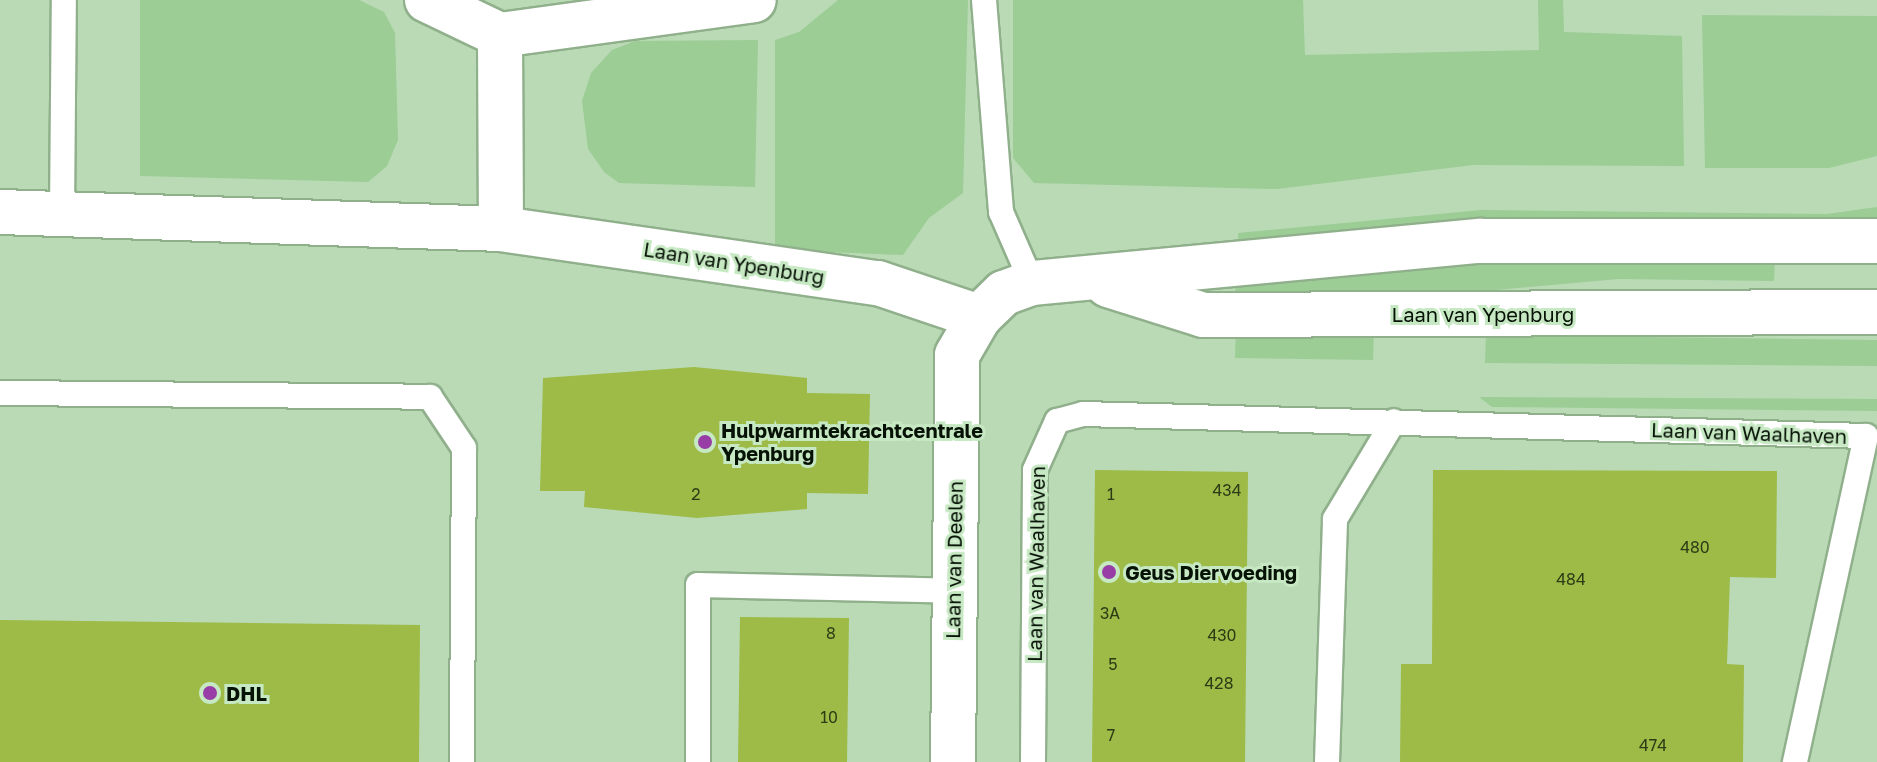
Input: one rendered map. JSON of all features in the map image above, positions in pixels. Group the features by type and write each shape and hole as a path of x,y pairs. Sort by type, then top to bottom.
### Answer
{"street":[{"path":"427,0 500,35 754,0"},
{"path":"500,35 501,229"},
{"name":"Laan van Ypenburg","path":"0,212 501,229 878,283 979,317 1004,293 1032,283 1094,281 1480,241 1877,241"},
{"name":"Laan van Ypenburg","path":"1094,281 1203,315 1877,312"},
{"name":"Laan van Deelen","path":"953,762 957,355 979,317"}],"lane":[{"path":"62,212 64,0"},
{"path":"984,0 1001,212 1032,283"},
{"path":"0,393 430,397 464,448 462,762"},
{"name":"Laan van Waalhaven","path":"1033,762 1035,470 1057,421 1083,414 1866,436 1795,762"},
{"path":"1327,762 1335,519 1394,421"},
{"path":"698,762 698,585 953,591"}],"green space":[{"path":"140,0 359,0 384,12 395,33 398,140 387,166 368,182 140,176"},
{"path":"838,0 968,0 963,193 929,218 903,255 775,250 775,40 799,32"},
{"path":"1013,0 1303,0 1305,55 1539,50 1538,0 1563,0 1564,32 1682,36 1684,166 1473,165 1277,189 1034,183 1013,158"},
{"path":"1702,15 1877,16 1877,156 1829,168 1705,168"},
{"path":"758,40 755,187 619,183 604,172 588,149 582,101 591,73 612,50 635,41"},
{"path":"1877,207 1877,228 1239,250 1238,233 1481,210 1827,214"},
{"path":"1420,260 1775,260 1774,281 1618,279 1374,301 1235,295 1236,279"},
{"path":"1236,326 1374,331 1373,360 1235,358"},
{"path":"1486,335 1877,340 1877,366 1485,363"},
{"path":"1479,397 1877,399 1877,411 1492,407"}],"building":[{"name":"Hulpwarmtekrachtcentrale Ypenburg","path":"694,367 807,378 807,393 870,394 868,494 807,493 807,509 697,518 584,507 585,491 540,491 543,378"},
{"path":"1095,470 1248,472 1245,762 1092,762"},
{"path":"1433,470 1777,471 1776,578 1730,577 1727,664 1744,665 1743,762 1400,762 1401,664 1432,664"},
{"path":"740,617 849,618 847,762 738,762"},
{"name":"DHL","path":"0,620 420,625 419,762 0,762"}],"place":[{"name":"Hulpwarmtekrachtcentrale Ypenburg","path":"705,442"},
{"name":"Geus Diervoeding","path":"1109,572"},
{"name":"DHL","path":"210,693"}]}
